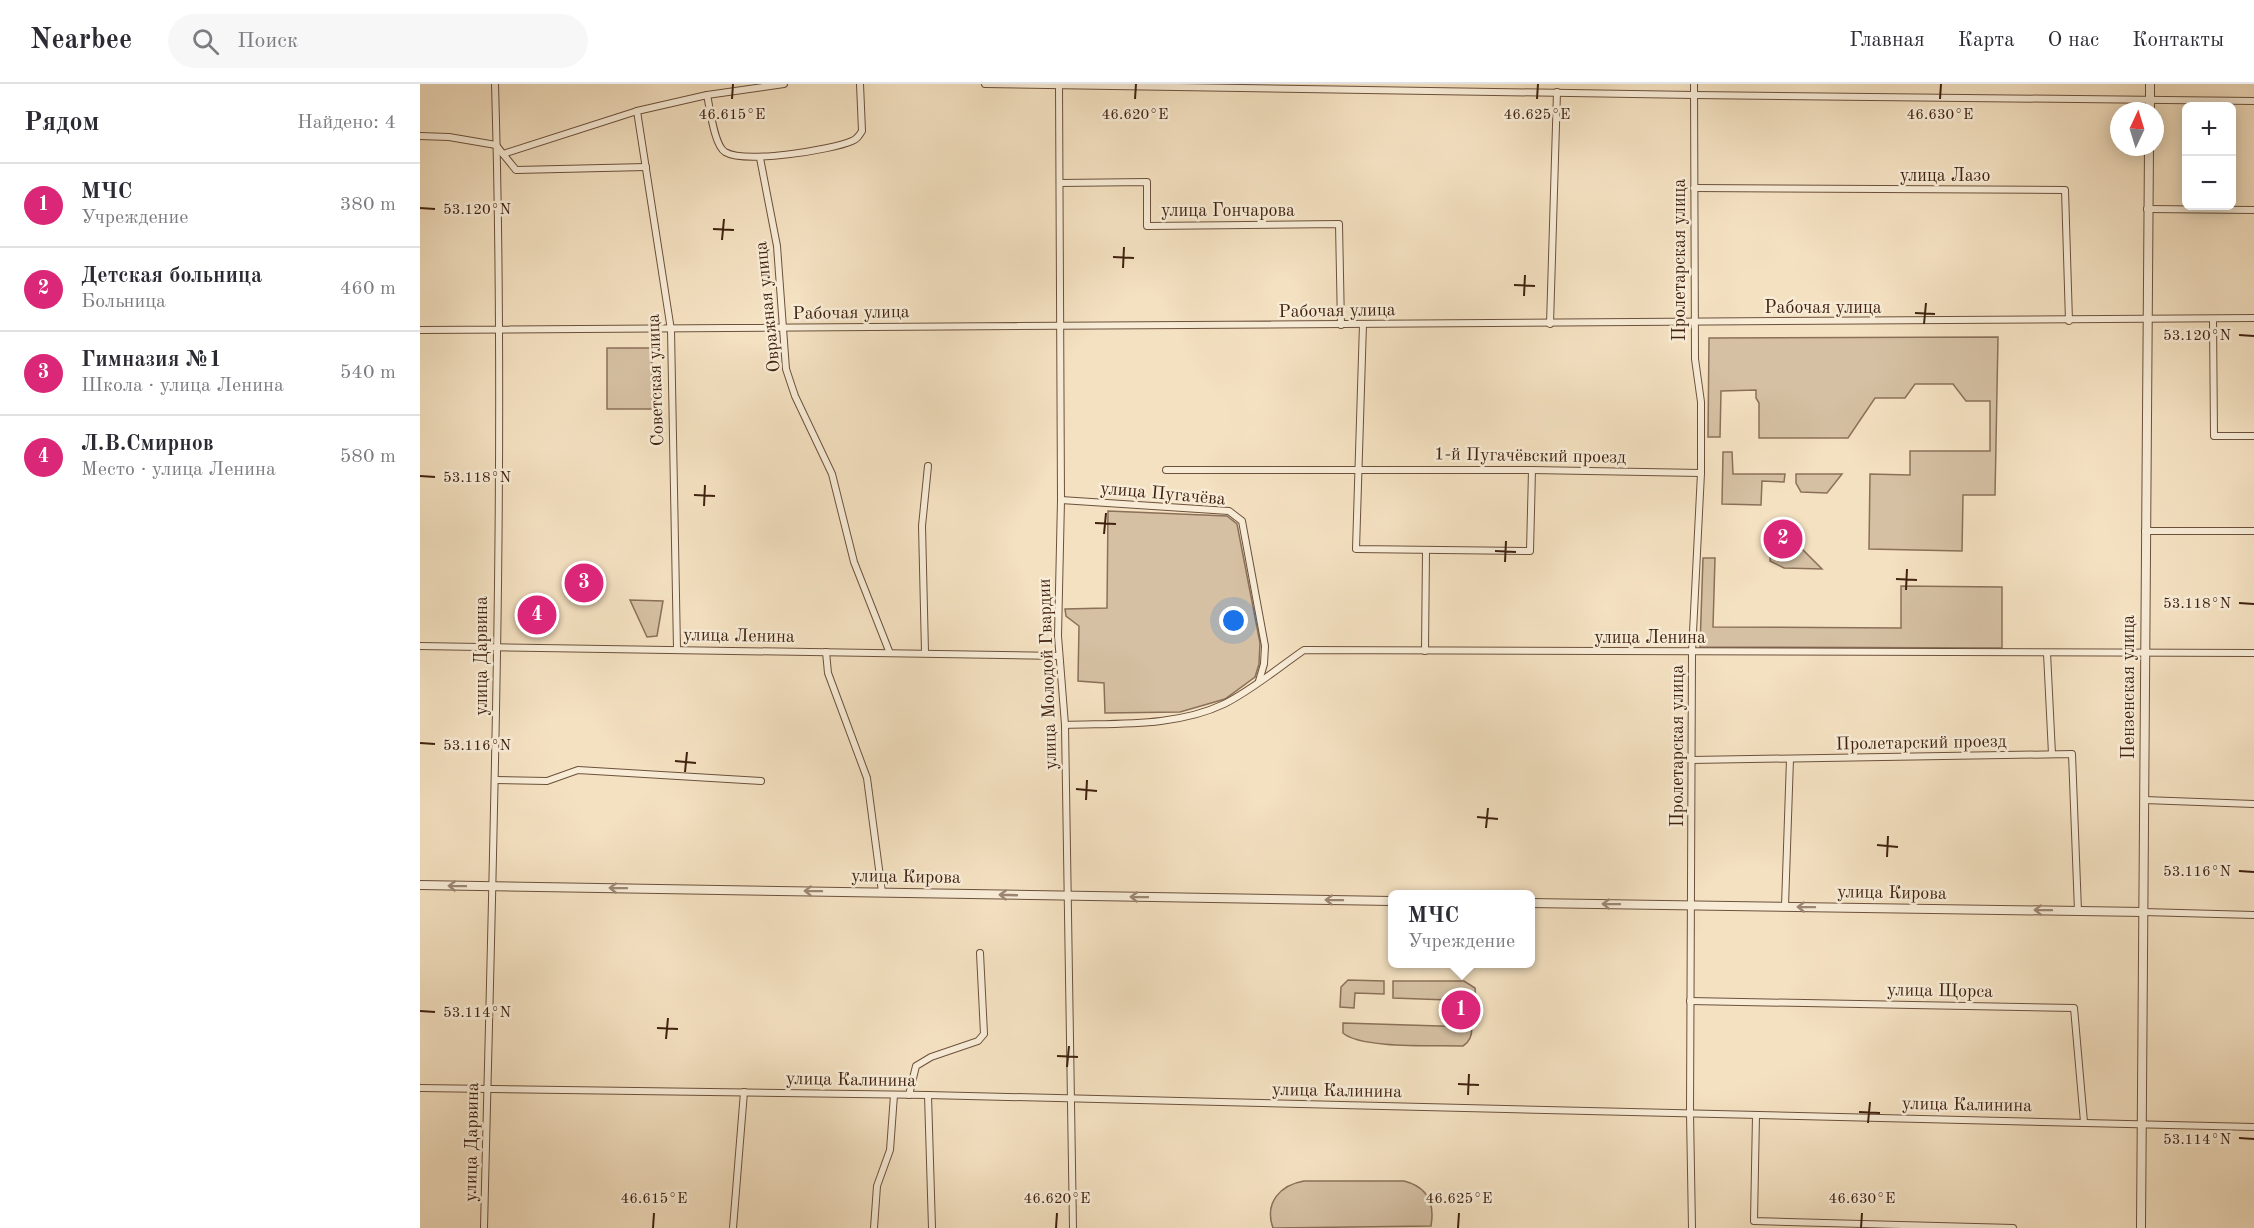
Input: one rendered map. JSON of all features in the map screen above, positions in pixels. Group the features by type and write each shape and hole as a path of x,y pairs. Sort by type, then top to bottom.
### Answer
{"street":[{"name":"улица Дарвина","path":"484,1228 494,886 498,329 495,84"},
{"path":"503,154 637,111 707,95 784,84"},
{"path":"707,95 718,143 723,151 733,155 760,158 824,148 851,142 858,138 862,131 860,84"},
{"path":"986,84 2254,101"},
{"name":"Пролетарская улица","path":"1692,1228 1690,1001 1692,652 1701,473 1701,402 1695,359 1694,84"},
{"path":"2150,84 2150,102"},
{"name":"улица Молодой Гвардии","path":"1059,85 1061,500 1058,656 1065,725 1073,1228"},
{"path":"1550,324 1557,92"},
{"name":"Советская улица","path":"637,111 671,330 677,649"},
{"path":"420,136 448,137 496,145 516,170 646,167"},
{"name":"Пензенская улица","path":"2141,1228 2149,156"},
{"name":"Овражная улица","path":"760,158 777,246 786,369 795,396 832,474 854,562 889,651"},
{"name":"улица Гончарова","path":"1060,183 1147,182 1147,226 1339,224 1341,325"},
{"name":"улица Лазо","path":"1694,188 2065,190 2068,321"},
{"path":"2147,209 2254,210"},
{"name":"Рабочая улица","path":"420,330 2254,318"},
{"path":"2213,319 2214,436 2254,436"},
{"path":"1363,324 1356,549 1530,551 1532,470"},
{"path":"925,652 922,526 928,466"},
{"name":"1-й Пугачёвский проезд","path":"1166,470 1359,469 1701,473"},
{"name":"улица Пугачёва","path":"1061,500 1229,511 1242,521 1265,646 1264,664 1259,681"},
{"path":"2145,531 2254,531"},
{"path":"1425,651 1426,551"},
{"name":"улица Ленина","path":"420,646 889,651 1058,656"},
{"name":"улица Ленина","path":"1065,725 1171,720 1198,714 1239,696 1304,650 2254,653"},
{"path":"826,652 828,673 867,778 882,892"},
{"path":"2047,653 2052,754"},
{"name":"Пролетарский проезд","path":"1691,760 2072,754 2079,911"},
{"path":"1785,906 1790,759"},
{"path":"495,780 547,781 578,771 761,781"},
{"path":"2144,800 2254,804"},
{"name":"улица Кирова","path":"420,885 1388,901"},
{"name":"улица Кирова","path":"1535,903 2254,915"},
{"path":"909,1095 916,1066 931,1057 978,1041 984,1034 980,953"},
{"name":"улица Щорса","path":"1690,1001 2074,1008 2084,1122"},
{"name":"улица Калинина","path":"420,1088 928,1095 2254,1126"},
{"path":"733,1228 744,1092"},
{"path":"874,1228 877,1186 890,1150 894,1095"},
{"path":"928,1095 932,1228"},
{"path":"1756,1115 1754,1221 2013,1228"}],"shaded area":[{"path":"1998,337 1995,495 1963,495 1962,551 1869,549 1870,474 1910,475 1910,451 1990,451 1990,401 1966,401 1953,384 1915,384 1905,398 1875,398 1848,438 1759,438 1759,403 1756,390 1721,391 1720,437 1708,437 1709,338"},
{"path":"607,348 652,348 652,409 607,409"},
{"path":"1723,452 1732,452 1733,474 1785,474 1784,482 1762,481 1761,505 1722,504"},
{"path":"1796,474 1842,474 1827,493 1801,492 1796,483"},
{"path":"1108,511 1227,516 1237,524 1260,643 1259,664 1255,677 1225,699 1180,712 1105,713 1104,683 1078,681 1079,626 1066,616 1065,609 1107,608"},
{"path":"1772,528 1783,530 1822,569 1784,568 1770,561"},
{"path":"1703,558 1715,558 1713,627 1901,628 1901,586 2002,587 2002,648 1700,647"},
{"path":"630,600 663,601 657,636 647,637"},
{"path":"1348,980 1384,981 1384,994 1355,993 1354,1008 1340,1007 1341,987"},
{"path":"1393,981 1464,981 1475,988 1476,1001 1393,998"},
{"path":"1343,1023 1472,1027 1472,1030 1469,1040 1463,1046 1400,1045 1366,1042 1352,1038 1343,1033"},
{"path":"1304,1181 1404,1181 1419,1187 1428,1197 1432,1210 1431,1226 1273,1228 1271,1211 1276,1197 1281,1191 1295,1183"}],"place":[{"name":"Детская больница","path":"1783,539"},
{"name":"Гимназия №1","path":"584,583"},
{"name":"Л.В.Смирнов","path":"537,615"},
{"name":"МЧС","path":"1461,1010"}]}
